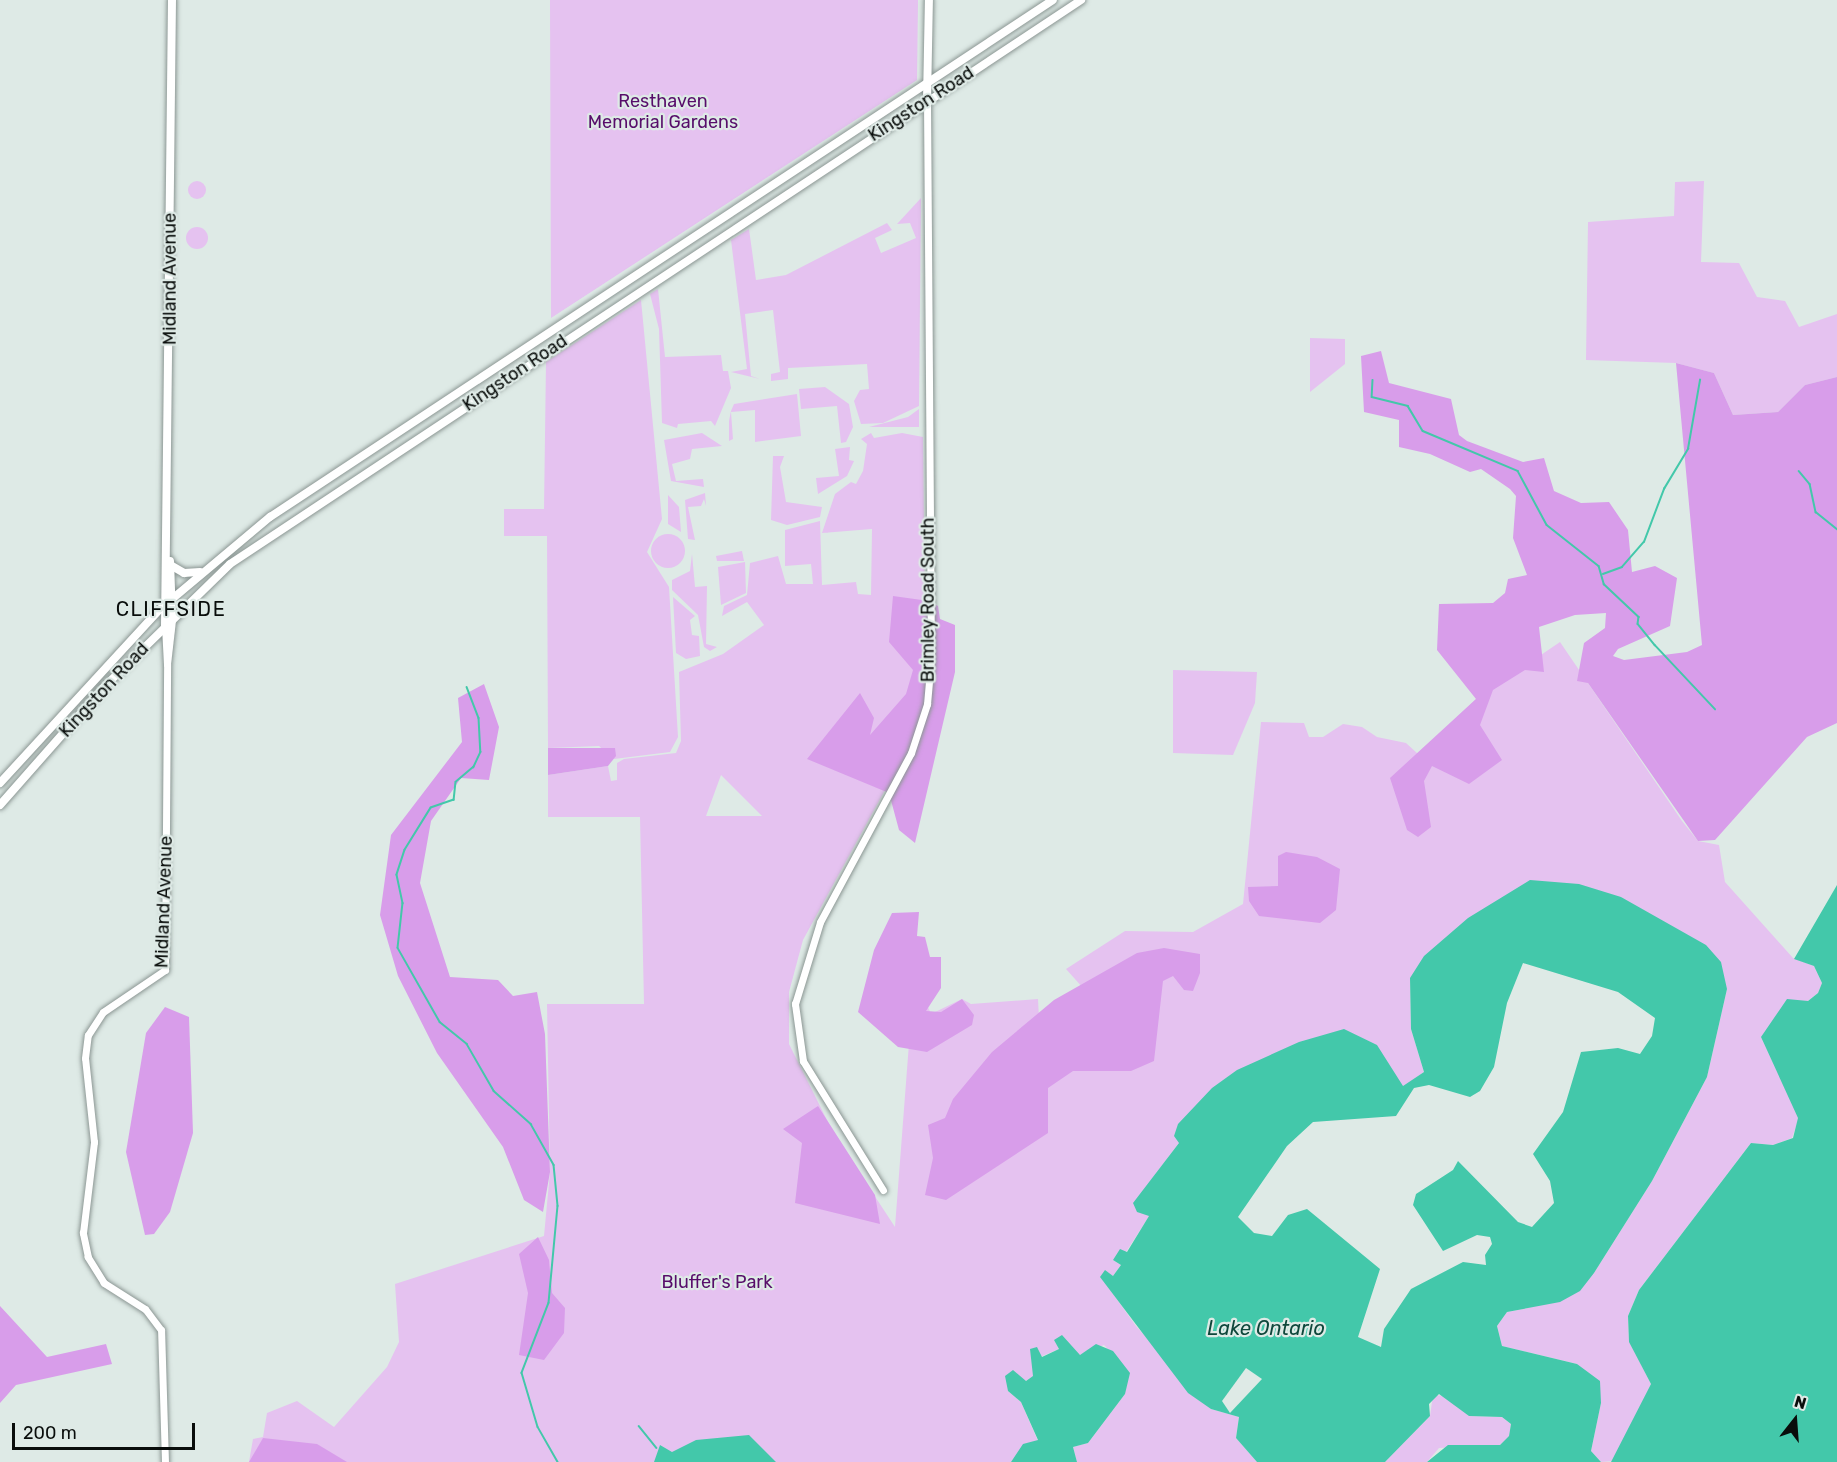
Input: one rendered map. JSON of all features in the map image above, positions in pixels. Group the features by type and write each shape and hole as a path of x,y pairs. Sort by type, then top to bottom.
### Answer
{"main road":[{"name":"Midland Avenue","path":"165,626 169,600 170,561 172,0"},
{"path":"927,100 929,0"},
{"name":"Kingston Road","path":"0,783 169,600 270,518 1053,0"},
{"name":"Kingston Road","path":"0,805 172,618 230,564 294,518 1081,0"},
{"path":"170,561 184,573 201,572"},
{"name":"Midland Avenue","path":"169,600 172,618"}],"street":[{"name":"Brimley Road South","path":"883,1190 803,1061 795,1004 820,922 902,772 927,704 931,659 927,100"},
{"name":"Midland Avenue","path":"167,664 172,618"},
{"name":"Midland Avenue","path":"165,626 167,664 165,970 103,1012 88,1035 85,1058 94,1142 83,1233 88,1258 104,1283 145,1309 161,1330 165,1462"}],"green space":[{"name":"Resthaven Memorial Gardens","path":"550,0 918,0 917,80 551,318"},
{"path":"197,181 203,184 206,190 203,196 197,199 191,196 188,190 191,184"},
{"path":"1704,181 1701,262 1739,263 1757,297 1785,301 1799,327 1837,314 1837,377 1805,385 1778,412 1733,415 1714,373 1676,363 1586,360 1588,222 1674,216 1675,182"},
{"path":"921,198 919,406 883,423 861,424 854,401 860,390 869,389 867,364 788,368 788,379 771,381 771,374 780,372 773,310 745,314 751,376 760,379 731,372 747,369 731,240 749,229 756,280 786,275 887,223 892,230 875,238 881,253 916,238 910,223 897,224"},
{"path":"197,227 205,230 208,238 205,246 197,249 189,246 186,238 189,230"},
{"path":"658,289 665,357 721,355 723,371 728,371 731,388 715,426 711,421 678,424 677,428 662,423 659,329 650,294"},
{"path":"641,300 662,519 647,552 669,587 678,737 670,752 614,759 599,746 548,748 547,536 504,536 504,509 544,509 546,362"},
{"path":"1310,338 1345,339 1345,364 1310,392"},
{"path":"825,387 849,404 853,427 846,442 841,443 837,406 801,409 799,389"},
{"path":"797,394 801,436 755,442 755,410 731,412 733,439 729,441 729,421 731,411 734,404"},
{"path":"919,409 919,427 869,427 908,417"},
{"path":"702,433 722,446 692,449 690,459 672,464 676,481 703,479 704,487 671,481 664,440"},
{"name":"Bluffer's Park","path":"871,433 874,438 902,433 923,437 926,687 919,728 803,940 789,992 789,1044 834,1134 895,1227 912,1004 927,1005 931,1014 962,999 971,1004 1038,999 1040,1038 1092,998 1066,969 1125,931 1193,932 1243,904 1261,722 1304,723 1309,737 1323,737 1343,724 1362,727 1377,737 1406,743 1418,754 1476,699 1560,642 1682,821 1698,841 1719,845 1725,882 1793,958 1814,966 1822,983 1818,993 1761,1037 1799,1118 1792,1138 1773,1145 1751,1143 1639,1290 1628,1316 1629,1341 1651,1384 1614,1461 1601,1462 1591,1451 1601,1403 1577,1364 1502,1346 1497,1326 1507,1312 1528,1308 1594,1273 1652,1181 1707,1077 1727,989 1621,897 1410,978 1411,1029 1424,1072 1403,1087 1179,1143 1134,1203 1138,1212 1150,1215 1126,1252 1113,1260 1121,1265 1113,1276 1101,1277 1136,1326 1211,1409 1239,1417 1236,1438 1257,1462 1077,1462 1073,1447 1088,1443 1125,1394 1118,1360 1104,1345 1080,1355 1055,1340 1059,1349 1033,1360 1034,1376 1008,1391 1021,1402 1038,1441 1025,1444 1011,1462 249,1462 253,1439 263,1437 267,1413 297,1401 334,1427 387,1367 399,1342 395,1284 544,1236 550,1172 547,1004 644,1004 640,817 548,817 548,775 608,766 611,781 617,780 617,763 624,759 676,753 681,741 679,672 723,654 764,625 747,602 722,616 724,606 747,595 750,563 778,556 786,584 813,584 811,564 785,566 785,530 820,521 822,585 856,582 858,594 871,595 872,529 822,533 835,494 851,482 856,484 863,471 867,444 861,439","holes":["721,775 762,816 706,816"]},
{"path":"850,447 849,460 854,461 847,476 818,494 816,478 839,476 835,449"},
{"path":"773,456 784,456 780,467 786,502 822,507 820,517 787,525 771,520"},
{"path":"705,493 706,506 704,499 701,506 688,507 695,540 688,539 685,500"},
{"path":"668,495 679,507 681,532 668,524"},
{"path":"668,534 680,539 685,551 680,563 668,568 656,563 651,551 656,539"},
{"path":"742,551 744,561 717,561 716,556"},
{"path":"692,554 695,587 707,586 706,644 717,647 710,651 704,647 698,615 672,590 672,580 690,571"},
{"path":"745,562 746,593 721,605 718,567"},
{"path":"673,597 695,616 690,620 692,635 699,636 700,656 686,659 676,653"},
{"path":"1173,670 1257,672 1255,703 1233,755 1173,753"},
{"path":"1433,1395 1448,1396 1469,1416 1502,1417 1511,1424 1509,1437 1500,1445 1439,1448 1427,1462 1385,1462 1430,1416"}],"shaded area":[{"path":"1381,351 1389,383 1451,399 1459,435 1467,441 1523,462 1544,458 1554,491 1581,503 1609,502 1628,530 1632,572 1655,566 1677,578 1670,626 1618,649 1613,656 1624,660 1687,652 1702,645 1676,363 1714,373 1733,415 1778,412 1805,385 1837,377 1837,723 1807,737 1715,840 1698,841 1588,683 1577,681 1584,643 1605,628 1606,613 1575,615 1539,627 1544,672 1525,670 1493,690 1480,725 1502,760 1469,784 1432,766 1424,781 1431,827 1418,837 1407,830 1390,778 1476,699 1437,650 1439,604 1493,603 1505,593 1508,579 1527,575 1513,538 1516,496 1510,489 1481,469 1470,472 1430,454 1399,447 1399,420 1364,412 1361,356"},
{"path":"893,596 929,601 938,606 940,619 955,625 955,672 915,843 899,830 889,793 807,759 860,693 874,718 870,735 906,694 913,670 889,642"},
{"path":"484,684 499,727 489,780 461,778 431,821 420,883 450,977 498,980 513,996 537,992 545,1034 550,1172 543,1212 524,1200 503,1147 437,1053 398,976 380,915 391,835 462,742 458,698"},
{"path":"548,748 615,748 616,756 608,766 548,775"},
{"path":"1286,852 1317,857 1340,869 1336,910 1320,923 1259,916 1249,901 1248,887 1278,886 1278,856"},
{"path":"919,912 917,936 925,937 930,957 941,957 941,988 926,1011 941,1012 962,999 974,1015 972,1025 927,1052 898,1047 858,1012 874,950 892,913"},
{"path":"1164,948 1200,954 1200,973 1193,991 1184,990 1173,976 1163,981 1154,1061 1131,1071 1073,1071 1048,1088 1048,1133 946,1200 925,1195 933,1158 928,1125 945,1118 953,1099 992,1052 1054,1000 1137,953"},
{"path":"165,1007 189,1017 193,1133 170,1212 154,1234 145,1235 126,1152 146,1033"},
{"path":"818,1106 875,1195 880,1224 795,1203 802,1143 783,1129"},
{"path":"538,1237 549,1260 552,1293 565,1308 564,1333 544,1360 519,1355 528,1293 519,1254"},
{"path":"0,1306 47,1357 106,1344 112,1364 16,1385 0,1403"},
{"path":"263,1438 317,1444 347,1462 249,1462"}],"water":[{"name":"Lake Ontario","path":"1530,880 1579,884 1621,897 1706,945 1721,962 1727,989 1707,1077 1652,1181 1594,1273 1580,1291 1560,1302 1507,1312 1497,1326 1502,1346 1577,1364 1600,1381 1601,1403 1591,1451 1601,1462 1427,1462 1448,1445 1500,1445 1509,1436 1511,1424 1502,1417 1469,1416 1439,1394 1429,1404 1430,1416 1385,1462 1257,1462 1236,1438 1239,1417 1211,1409 1188,1393 1100,1277 1105,1270 1113,1276 1121,1265 1113,1260 1120,1249 1127,1252 1149,1216 1137,1212 1133,1203 1179,1143 1174,1136 1178,1124 1212,1088 1237,1070 1299,1042 1344,1029 1377,1045 1403,1086 1424,1072 1411,1029 1410,978 1424,956 1468,918","holes":["1523,963 1618,992 1655,1018 1652,1036 1640,1054 1618,1048 1581,1052 1563,1112 1533,1154 1550,1181 1554,1203 1532,1227 1518,1222 1458,1161 1453,1170 1416,1194 1413,1205 1443,1251 1477,1235 1490,1237 1492,1244 1485,1255 1486,1265 1463,1262 1411,1289 1384,1329 1381,1347 1358,1337 1380,1269 1307,1209 1288,1215 1272,1236 1254,1233 1238,1217 1287,1146 1313,1122 1396,1116 1414,1088 1429,1085 1470,1097 1480,1091 1494,1067 1507,1003"]},
{"path":"1837,885 1837,1462 1611,1462 1651,1384 1629,1342 1628,1316 1639,1290 1751,1143 1773,1145 1793,1138 1798,1118 1761,1037 1787,999 1808,1001 1818,993 1822,983 1814,966 1794,959"},
{"path":"1062,1335 1080,1355 1096,1344 1113,1351 1130,1373 1125,1394 1088,1443 1073,1447 1077,1462 1011,1462 1023,1444 1038,1440 1021,1402 1008,1391 1005,1376 1013,1370 1026,1381 1033,1376 1030,1349 1037,1347 1042,1357 1059,1349 1054,1340"},
{"path":"749,1435 776,1462 654,1462 660,1445 672,1452 696,1440"}],"pier":[{"path":"1246,1368 1262,1379 1230,1413 1222,1401"}],"waterway":[{"path":"1373,380 1372,397 1408,406 1423,431 1518,471 1547,525 1599,566 1604,584 1639,617 1638,624 1655,645 1715,709"},
{"path":"1603,574 1622,567 1644,542 1664,489 1688,449 1700,380"},
{"path":"1799,471 1810,484 1816,512 1837,529"},
{"path":"467,687 479,718 481,752 474,767 456,782 454,800 431,808 405,850 397,875 403,903 398,948 440,1022 467,1044 494,1091 531,1124 554,1165 558,1206 549,1303 522,1373 538,1427 558,1462"},
{"path":"639,1426 657,1448"}],"district":[{"name":"CLIFFSIDE","path":"171,609"}]}
